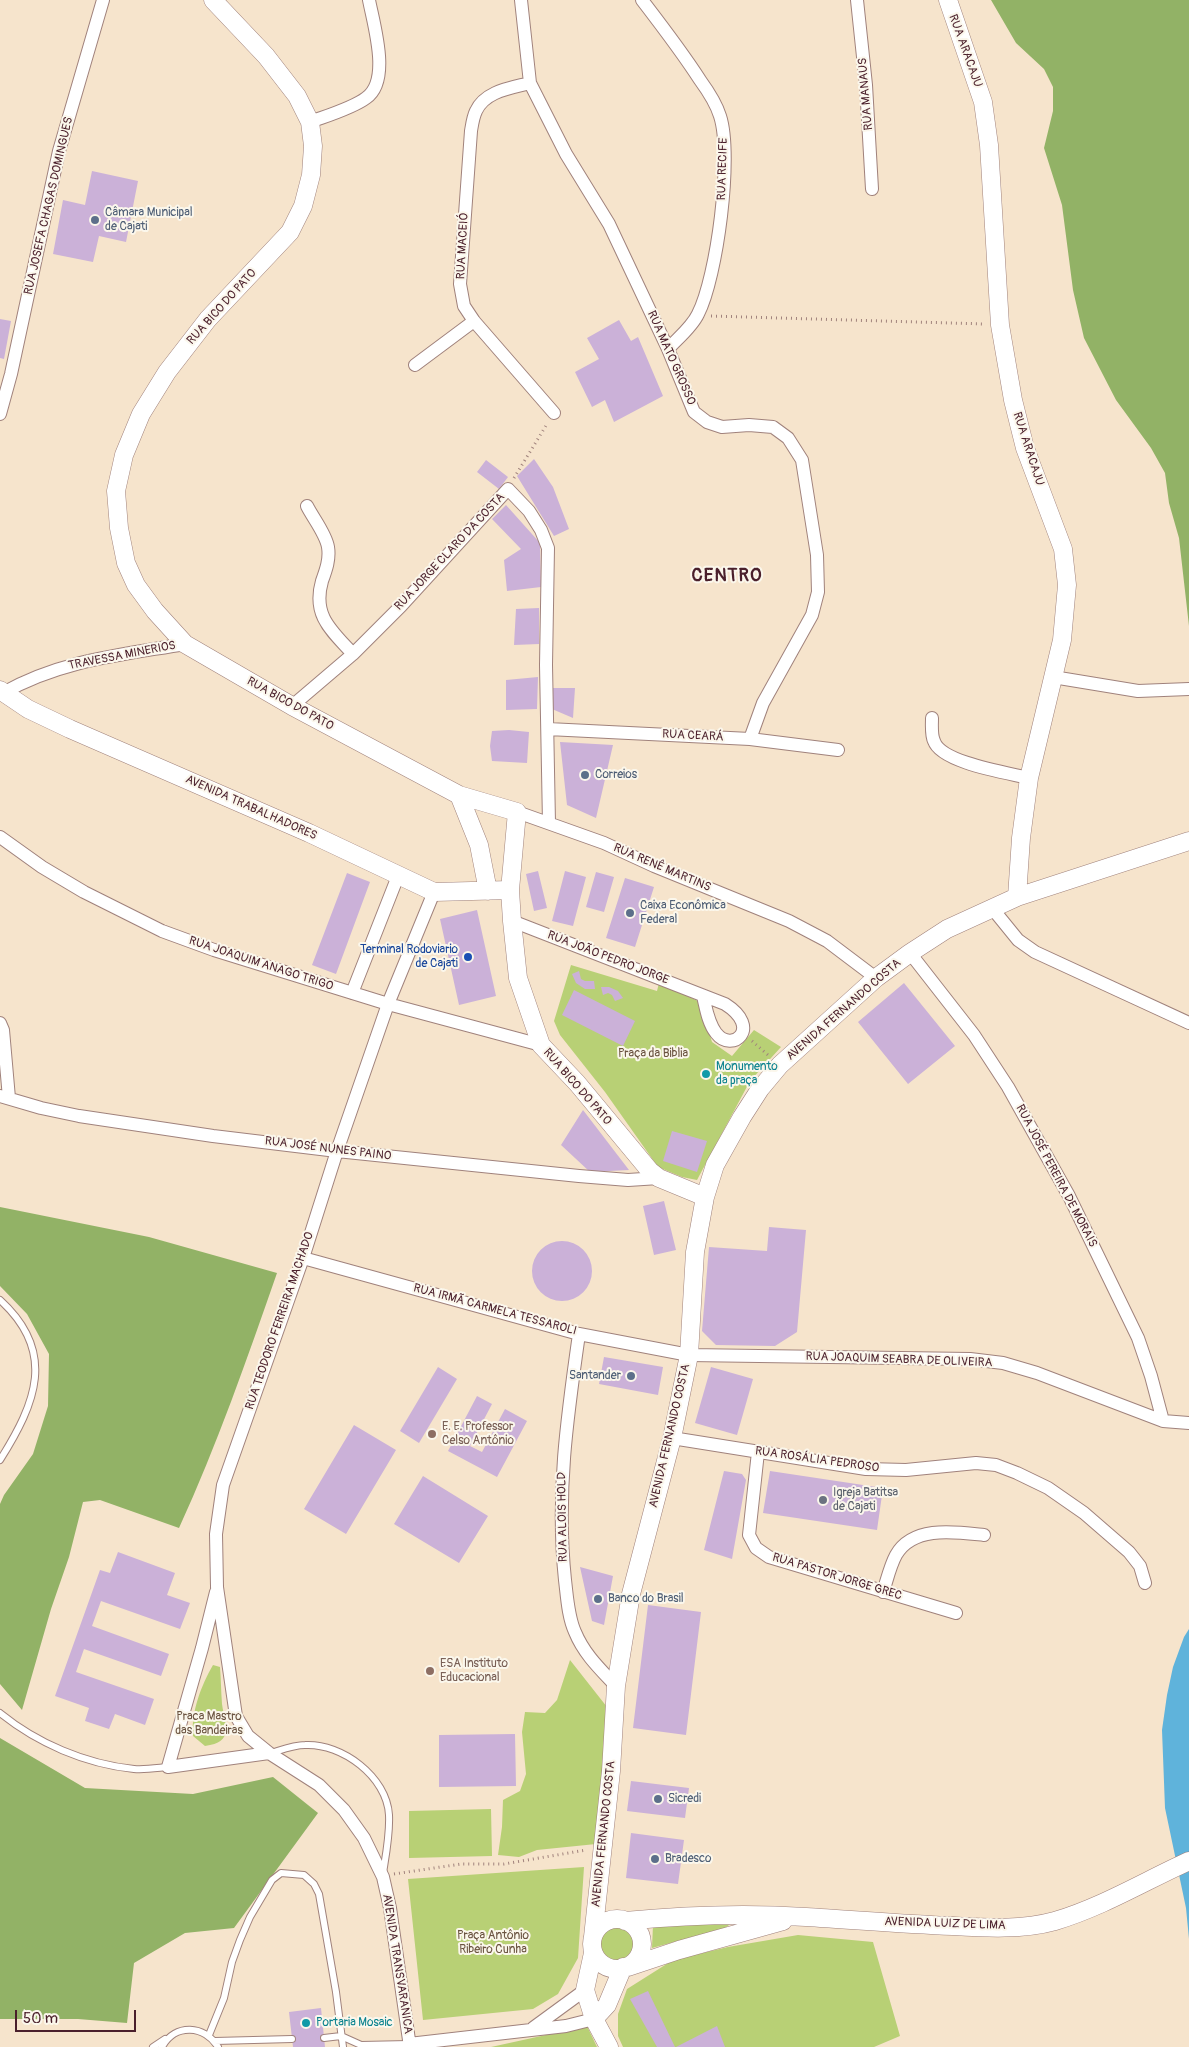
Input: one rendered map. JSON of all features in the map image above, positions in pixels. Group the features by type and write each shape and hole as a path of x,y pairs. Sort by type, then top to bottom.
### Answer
{"street":[{"name":"RUA JOSEFA CHAGAS DOMINGUES","path":"0,414 11,374 58,151 103,0"},
{"name":"RUA BICO DO PATO","path":"213,0 266,56 297,96 310,122 313,146 311,175 303,206 290,232 208,319 167,372 142,414 124,455 116,491 119,528 126,563 136,585 185,644 292,706 459,795 517,812 510,890 512,921 518,978 541,1045 577,1083 638,1158 659,1178 705,1197"},
{"path":"310,122 366,99 375,91 379,77 379,57 369,0"},
{"name":"RUA MATO GROSSO","path":"521,0 530,83 566,154 609,224 668,349 694,412 707,422 722,427 749,425 773,427 788,438 802,460 817,555 818,592 812,615 763,703 750,739"},
{"name":"RUA RECIFE","path":"642,0 687,59 710,94 720,115 725,138 725,173 718,232 708,288 698,316 668,349"},
{"name":"RUA MANAUS","path":"857,0 866,85 872,189"},
{"name":"RUA ARACAJU","path":"948,0 983,102 989,145 1000,325 1013,400 1026,448 1057,529 1068,585 1065,620 1030,778 1021,838 1017,898"},
{"name":"RUA MACEIÓ","path":"530,83 502,90 486,98 476,111 470,130 460,284 464,306 474,321 554,413"},
{"path":"415,365 474,321"},
{"name":"RUA JORGE CLARO DA COSTA","path":"292,706 353,654 401,606 508,490 529,512 541,530 548,548 546,665 549,823"},
{"path":"307,506 328,544 329,556 318,593 320,611 328,627 353,654"},
{"name":"TRAVESSA MINERIOS","path":"2,691 76,662 185,644"},
{"path":"1053,676 1138,691 1189,689"},
{"name":"AVENIDA TRABALHADORES","path":"2,691 28,709 70,729 309,833 434,892 510,890"},
{"path":"932,718 934,742 941,751 972,764 1030,778"},
{"name":"RUA CEARÁ","path":"548,729 750,739 838,750"},
{"path":"459,795 479,845 488,891"},
{"name":"RUA RENÊ MARTINS","path":"517,812 604,843 654,866 789,921 827,941 876,978"},
{"name":"RUA JOAQUIM ANAGO TRIGO","path":"0,837 42,867 76,887 162,931 214,950 388,1004 541,1045"},
{"name":"AVENIDA FERNANDO COSTA","path":"609,2047 594,2019 585,1990 593,1945 611,1771 616,1686 631,1594 672,1438 689,1355 695,1252 705,1197 715,1165 760,1089 780,1065 876,978 910,953 947,929 992,908 1189,841"},
{"path":"352,993 398,876"},
{"name":"RUA TEODORO FERREIRA MACHADO","path":"269,1753 248,1736 236,1716 217,1587 216,1534 223,1485 304,1258 337,1151 388,1004 434,892"},
{"path":"992,908 1018,940 1034,952 1189,1023"},
{"name":"RUA JOÃO PEDRO JORGE","path":"512,921 714,999 734,1010 741,1018 744,1026 742,1033"},
{"name":"RUA JOSÉ PEREIRA DE MORAIS","path":"910,953 974,1035 1008,1087 1069,1196 1138,1338 1163,1421"},
{"path":"703,996 708,1016 716,1033 722,1039 730,1041 736,1039 742,1033"},
{"path":"0,1023 4,1030 4,1097"},
{"name":"RUA JOSÉ NUNES PAINO","path":"4,1097 40,1108 79,1116 337,1151 628,1180 659,1178"},
{"name":"RUA IRMÃ CARMELA TESSAROLI","path":"304,1258 579,1334 689,1355"},
{"name":"RUA ALOIS HOLD","path":"579,1334 565,1431 561,1491 561,1544 567,1596 574,1631 592,1662 616,1686"},
{"name":"RUA JOAQUIM SEABRA DE OLIVEIRA","path":"689,1355 970,1359 1003,1363 1037,1373 1163,1421 1189,1423"},
{"name":"RUA ROSÁLIA PEDROSO","path":"672,1438 866,1468 906,1470 976,1463 996,1465 1048,1488 1084,1514 1129,1552 1140,1566 1145,1583"},
{"name":"RUA PASTOR JORGE GREC","path":"758,1452 749,1535 756,1548 769,1556 956,1613"},
{"path":"883,1592 895,1555 906,1542 922,1535 939,1533 958,1532 984,1536"},
{"path":"217,1587 202,1648 168,1767 269,1753"},
{"name":"AVENIDA TRANSVARANICA","path":"269,1753 319,1785 344,1810 364,1838 383,1877 399,1959 410,2046 566,2026 594,2019"},
{"name":"AVENIDA LUIZ DE LIMA","path":"625,1921 693,1915 808,1917 982,1928 1024,1926 1054,1921 1093,1906 1189,1860"},
{"name":"AVENIDA LUIZ DE LIMA","path":"625,1967 758,1928 808,1917"},
{"path":"618,1920 625,1921 638,1931 641,1947 634,1962 625,1967 611,1969 603,1966 597,1960 593,1945 596,1930 602,1924 618,1920"},
{"path":"594,2019 607,2005 625,1967"},
{"name":"AVENIDA TRANSVARANICA","path":"531,2029 585,1990"},
{"path":"476,2047 490,2036"}],"lane":[{"path":"0,1300 12,1311 26,1330 34,1350 36,1372 33,1393 24,1418 0,1460"},
{"path":"0,1713 16,1726 46,1743 76,1756 100,1763 135,1769 168,1767"},
{"path":"269,1753 305,1745 327,1748 347,1757 364,1768 378,1783 385,1795 389,1815 383,1877"},
{"path":"209,2036 224,1998 232,1962 250,1917 272,1880 282,1873 287,1873 304,1875 314,1884 319,1894 343,2047"},
{"path":"153,2047 179,2031 190,2029 200,2031 209,2036 216,2044 292,2039"},
{"path":"162,2047 170,2036"},
{"path":"324,2038 341,2036 360,2046 410,2046"}],"path":[{"path":"698,316 888,320 1000,325"},
{"path":"508,490 554,413"},
{"path":"742,1033 780,1065"},
{"path":"383,1877 461,1864 504,1864 602,1848"}],"green space":[{"path":"991,0 1189,0 1189,626 1179,538 1169,503 1165,473 1151,448 1116,400 1084,338 1073,290 1062,205 1044,148 1053,111 1053,87 1044,69 1016,43"},
{"name":"Praça da Biblia","path":"571,965 657,991 659,983 700,1002 712,1042 732,1056 754,1030 781,1047 750,1081 697,1180 682,1177 658,1167 605,1092 560,1035 554,1021"},
{"path":"0,1207 149,1237 277,1273 219,1434 179,1528 100,1500 83,1502 69,1557 51,1609 22,1710 0,1684 0,1504 4,1495 33,1454 48,1406 49,1354 27,1314 0,1286"},
{"path":"570,1660 607,1707 605,1758 596,1844 537,1850 519,1857 498,1855 503,1800 520,1791 526,1774 522,1732 525,1712 545,1713 557,1700"},
{"name":"Praca Mastro das Bandeiras","path":"213,1665 220,1667 226,1731 221,1741 205,1746 193,1736 193,1727 195,1709 201,1690"},
{"path":"0,1738 85,1788 193,1794 273,1777 318,1813 234,1928 185,1933 134,1963 127,2023 78,2019 0,2019"},
{"path":"491,1809 492,1856 409,1858 409,1811"},
{"name":"Praça Antônio Ribeiro Cunha","path":"584,1867 578,1958 558,1994 533,2009 423,2020 408,1879"},
{"path":"733,1922 725,1928 652,1948 653,1925"},
{"path":"616,1924 631,1930 637,1945 631,1960 616,1966 601,1960 595,1945 601,1930"},
{"path":"798,1935 873,1942 900,2036 874,2047 623,2047 618,2036 618,2014 627,1989 673,1960 728,1947"},
{"path":"587,2026 597,2047 491,2047"}],"water":[{"path":"1189,1629 1189,1939 1186,1908 1165,1808 1162,1730 1173,1667 1184,1637"}],"building":[{"name":"Câmara Municipal de Cajati","path":"92,171 138,181 126,242 99,236 93,262 53,254 63,200 85,205"},
{"path":"0,319 11,321 4,359 0,358"},
{"path":"619,320 631,341 638,337 663,396 614,422 605,400 592,407 575,372 599,359 587,338"},
{"path":"534,459 553,487 569,529 554,536 517,476"},
{"path":"486,460 508,477 499,489 477,472"},
{"path":"506,505 540,543 541,587 507,591 504,560 521,549 492,519"},
{"path":"539,608 539,644 514,645 516,609"},
{"path":"538,677 537,709 506,710 506,680"},
{"path":"552,688 575,688 573,718 552,709"},
{"path":"492,731 529,732 527,763 492,761 490,746"},
{"name":"Correios","path":"560,742 613,745 596,818 567,805"},
{"path":"538,871 547,908 534,911 526,874"},
{"path":"565,871 586,877 573,926 552,921"},
{"path":"596,872 614,877 604,912 586,907"},
{"path":"347,873 370,882 336,974 312,965"},
{"name":"Caixa Econômica Federal","path":"625,878 654,887 635,947 606,938"},
{"name":"Terminal Rodoviario de Cajati","path":"477,910 496,996 459,1005 440,919"},
{"path":"579,971 581,979 594,981 595,989 585,989 576,983 572,974"},
{"path":"904,983 955,1046 908,1084 858,1022"},
{"path":"601,987 609,987 618,991 623,998 615,1001 612,995 608,993 603,995"},
{"path":"574,990 635,1021 623,1046 562,1015"},
{"path":"583,1110 629,1170 590,1172 561,1145"},
{"path":"672,1131 707,1141 697,1172 663,1161"},
{"path":"664,1201 676,1250 654,1255 643,1206"},
{"path":"769,1227 806,1230 797,1332 775,1346 716,1345 702,1331 709,1247 767,1251"},
{"path":"556,1241 568,1241 579,1246 587,1254 592,1265 590,1283 579,1296 568,1301 556,1301 545,1296 537,1288 532,1277 532,1265 537,1254 545,1246"},
{"name":"Santander","path":"604,1357 663,1367 658,1395 599,1384"},
{"path":"438,1367 457,1379 419,1443 400,1431"},
{"path":"711,1367 753,1379 737,1435 695,1423"},
{"path":"477,1396 492,1404 470,1446 482,1452 505,1409 527,1421 497,1477 448,1451"},
{"path":"354,1425 396,1450 346,1534 304,1509"},
{"path":"724,1471 742,1474 746,1480 732,1559 704,1550"},
{"name":"Igreja Batitsa de Cajati","path":"770,1471 883,1488 877,1530 763,1513"},
{"path":"423,1476 488,1516 459,1563 394,1524"},
{"path":"118,1552 175,1573 167,1595 190,1603 180,1629 101,1601 92,1626 169,1654 161,1676 84,1649 76,1672 154,1699 145,1725 115,1714 109,1729 85,1721 89,1708 55,1696 100,1570 110,1573"},
{"name":"Banco do Brasil","path":"580,1567 613,1576 604,1625 592,1621"},
{"path":"648,1605 701,1612 686,1735 633,1728"},
{"path":"515,1734 516,1786 439,1787 439,1735"},
{"name":"Sicredi","path":"631,1781 689,1788 685,1818 627,1811"},
{"name":"Bradesco","path":"631,1833 684,1840 678,1884 626,1878"},
{"path":"648,1991 675,2047 657,2047 630,1999"},
{"name":"Portaria Mosaic","path":"321,2008 325,2047 293,2047 289,2012"},
{"path":"717,2026 725,2047 676,2047"}],"place":[{"name":"Câmara Municipal de Cajati","path":"95,220"},
{"name":"Correios","path":"585,775"},
{"name":"Caixa Econômica Federal","path":"630,913"},
{"name":"Terminal Rodoviario de Cajati","path":"468,957"},
{"name":"Monumento da praça","path":"706,1074"},
{"name":"Santander","path":"631,1376"},
{"name":"E. E. Professor Celso Antônio","path":"432,1434"},
{"name":"Igreja Batitsa de Cajati","path":"823,1500"},
{"name":"Banco do Brasil","path":"598,1599"},
{"name":"ESA Instituto Educacional","path":"430,1671"},
{"name":"Sicredi","path":"658,1799"},
{"name":"Bradesco","path":"655,1859"},
{"name":"Portaria Mosaic","path":"306,2023"}],"district":[{"name":"CENTRO","path":"727,576"}]}
